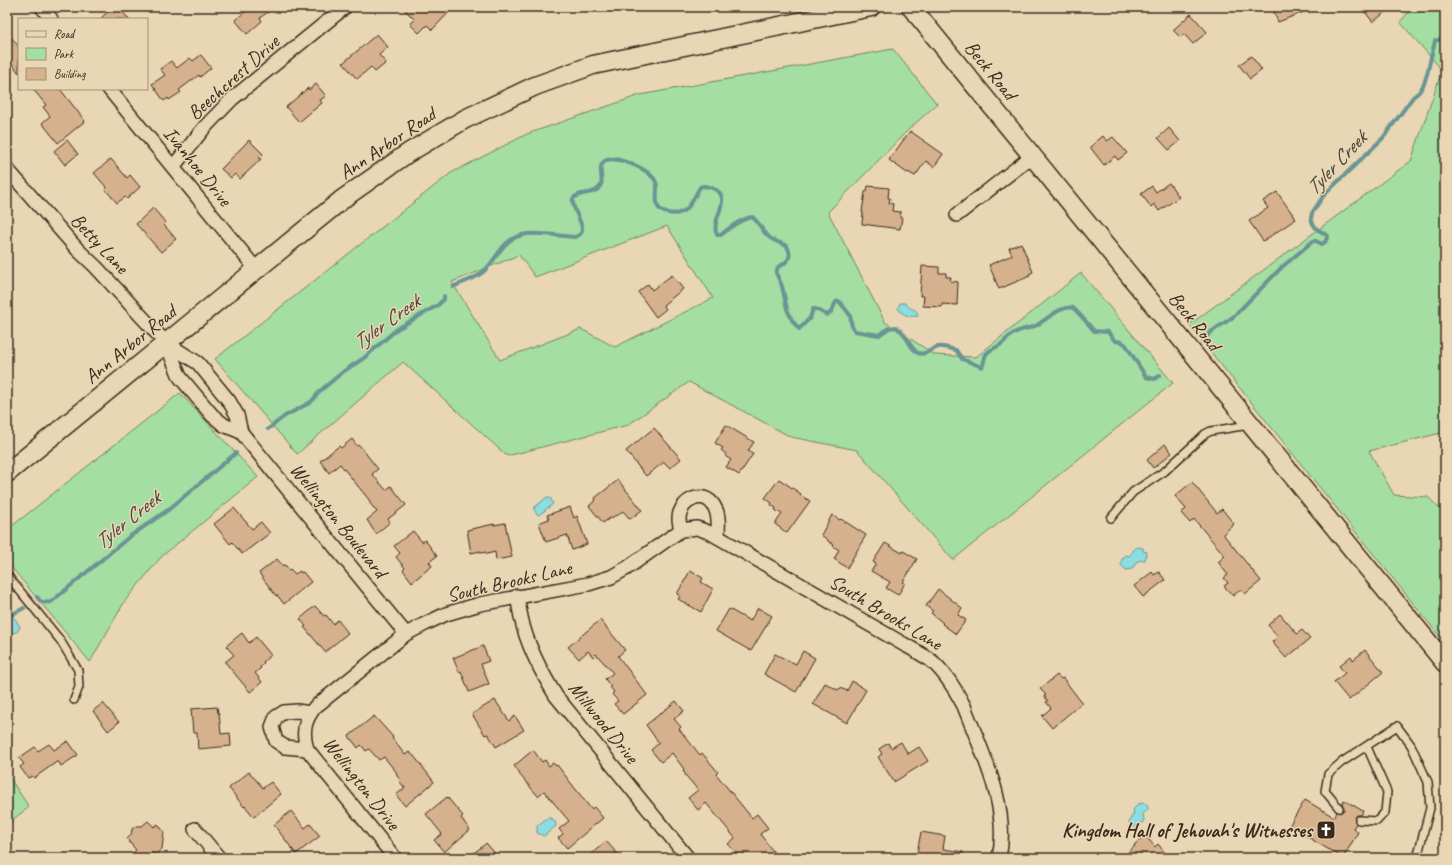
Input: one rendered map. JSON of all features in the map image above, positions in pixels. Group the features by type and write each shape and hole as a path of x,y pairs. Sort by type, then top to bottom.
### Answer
{"main road":[{"name":"Ann Arbor Road","path":"7,473 344,198 408,154 465,119 535,86 593,65 870,7"},
{"name":"Beck Road","path":"911,7 1445,663"}],"street":[{"path":"42,7 51,18"},
{"name":"Beechcrest Drive","path":"173,167 204,128 232,99 345,7"},
{"name":"Ivanhoe Drive","path":"110,90 256,269"},
{"path":"957,215 1032,156"},
{"name":"Betty Lane","path":"7,169 78,250 166,343"},
{"name":"Wellington Boulevard","path":"166,343 180,378 218,420 224,425 241,432"},
{"name":"Wellington Boulevard","path":"166,343 198,363 229,401 237,415 241,432 406,634"},
{"path":"681,530 679,517 681,512 688,502 693,498 699,497 708,500 715,507 718,516 718,537"},
{"name":"South Brooks Lane","path":"304,731 306,720 315,707 406,634 427,623 464,608 517,596 567,588 611,577 628,568 681,530 697,528 705,530 718,537 905,644 929,660 939,669 951,684 964,706 995,787 1001,815 1002,835 999,858"},
{"name":"Millwood Drive","path":"517,596 523,628 530,646 541,672 556,696 688,858"},
{"path":"307,749 285,747 276,741 272,727 276,717 284,712 297,711 310,713"},
{"name":"Wellington Drive","path":"304,731 307,749 395,858"},
{"path":"195,829 219,858"}],"lane":[{"path":"1111,518 1134,492 1165,471 1210,430 1251,424"},
{"path":"7,575 60,640 78,670 79,687 74,700"},
{"path":"1339,808 1325,792 1328,774 1342,762 1397,726 1411,745 1428,782 1430,808 1417,858"},
{"path":"1359,820 1377,821 1385,812 1387,792 1367,747"}],"green space":[{"path":"1413,7 1445,7 1445,432 1369,451 1394,495 1428,497 1445,514 1445,643 1189,325 1411,161 1442,70 1400,22"},
{"path":"893,49 937,104 909,129 828,212 885,322 935,355 976,357 1081,273 1173,383 953,560 857,450 791,437 689,382 628,425 507,456 403,362 297,454 215,359 451,173 527,134 640,95","holes":["667,226 713,298 615,347 581,329 500,360 452,282 519,255 535,277"]},
{"path":"180,393 258,477 162,556 125,601 90,662 7,562 7,530"},
{"path":"7,774 29,807 7,824"}],"water":[{"path":"900,303 905,303 908,307 918,313 918,316 910,316 902,313 898,308"},
{"path":"547,497 551,499 553,504 538,515 534,508"},
{"path":"1137,547 1143,548 1143,551 1147,552 1145,560 1137,561 1132,569 1126,570 1121,565 1122,559 1126,555 1129,556"},
{"path":"7,611 16,620 20,627 18,631 7,636"},
{"path":"1143,803 1147,805 1148,808 1143,814 1144,820 1140,826 1133,827 1129,823 1134,814 1133,810 1138,804"},
{"path":"548,817 555,821 556,826 544,836 537,833 537,826"}],"building":[{"path":"113,7 118,7 128,18 101,18"},
{"path":"251,7 274,7 260,18 262,21 247,34 235,20"},
{"path":"402,7 454,7 432,30 427,25 419,33 410,24 415,20"},
{"path":"1272,7 1314,7 1314,8 1278,22"},
{"path":"1361,7 1392,7 1373,22"},
{"path":"1191,14 1207,32 1193,44 1184,34 1180,37 1173,30"},
{"path":"7,32 18,46 18,72 7,58"},
{"path":"377,34 388,47 379,55 386,63 375,72 371,67 357,79 343,63"},
{"path":"201,55 211,68 179,90 181,92 169,100 168,98 164,101 152,84 165,75 160,69 171,61 177,68 190,58 193,61"},
{"path":"1251,56 1262,70 1250,79 1239,65"},
{"path":"316,84 326,96 320,100 322,103 299,122 286,107 308,88 309,90"},
{"path":"34,90 61,90 85,121 58,143 42,123 50,116 43,107 46,105"},
{"path":"1169,128 1180,141 1169,150 1158,138"},
{"path":"910,131 943,154 934,167 926,161 915,176 908,172 907,173 889,160"},
{"path":"1103,136 1107,141 1113,137 1127,153 1118,160 1115,156 1104,165 1090,147"},
{"path":"67,140 78,154 65,165 54,151"},
{"path":"249,140 263,154 259,158 261,159 240,179 235,174 231,178 221,169"},
{"path":"111,159 127,178 130,175 140,187 127,199 125,197 117,203 94,173"},
{"path":"1169,183 1179,197 1159,211 1154,204 1151,207 1141,194 1152,186 1156,192"},
{"path":"868,186 889,188 888,198 890,198 889,203 893,204 892,211 901,212 900,218 902,218 900,229 862,224 865,192 867,191"},
{"path":"1277,192 1296,219 1263,241 1249,221 1268,208 1263,201"},
{"path":"153,208 166,223 164,225 176,239 161,252 136,224"},
{"path":"1021,243 1033,272 1029,274 1030,276 999,289 989,265 1012,255 1009,248"},
{"path":"922,266 939,267 939,273 946,273 946,277 951,277 950,281 958,282 957,305 942,304 942,307 923,306 924,296 920,296"},
{"path":"672,275 683,289 663,305 666,309 656,317 638,292 648,284 652,290"},
{"path":"726,425 754,442 748,451 753,454 739,475 726,467 731,460 725,456 726,454 721,450 723,448 715,443"},
{"path":"654,428 681,459 670,468 664,462 646,476 626,451"},
{"path":"352,439 357,446 359,445 378,469 372,474 386,490 391,486 406,505 388,519 390,522 376,534 367,520 377,512 369,502 370,501 340,464 329,473 320,461 339,446 341,448"},
{"path":"1165,444 1172,453 1153,468 1147,460"},
{"path":"779,479 810,501 787,533 775,524 782,514 775,510 776,508 771,505 772,503 765,498"},
{"path":"618,480 642,510 630,519 623,511 617,516 616,515 610,518 603,523 589,506 596,500 595,498"},
{"path":"1192,482 1217,513 1222,509 1234,524 1223,534 1261,581 1245,594 1241,589 1233,596 1224,586 1228,583 1224,578 1228,575 1218,562 1225,556 1194,519 1190,523 1181,513 1186,509 1175,496"},
{"path":"570,507 574,518 577,516 587,544 572,550 567,535 546,542 539,523 549,519 547,515"},
{"path":"234,508 252,529 261,522 270,533 242,554 232,542 230,544 214,524"},
{"path":"832,515 866,535 847,568 834,559 839,550 821,535"},
{"path":"505,523 512,557 496,560 495,552 487,554 486,552 481,553 481,551 471,553 467,530"},
{"path":"413,531 422,542 425,540 437,556 429,562 432,566 412,582 403,570 405,568 396,557 400,553 394,546"},
{"path":"885,543 902,553 903,551 917,559 903,582 905,583 898,595 886,588 890,582 871,571 876,564 873,562"},
{"path":"277,559 283,566 285,565 295,574 300,571 301,573 303,572 311,582 284,604 277,595 276,596 259,573"},
{"path":"690,571 703,578 701,582 713,589 701,612 678,599 680,596 677,594"},
{"path":"1152,572 1154,575 1159,572 1165,580 1143,597 1134,586"},
{"path":"938,589 962,608 958,615 966,620 956,634 942,624 943,623 931,613 933,611 926,606"},
{"path":"315,606 324,616 326,615 333,624 338,620 348,633 325,652 304,627 306,626 300,619"},
{"path":"758,608 772,616 751,651 716,631 729,609 750,621"},
{"path":"1280,614 1297,634 1302,630 1310,639 1286,658 1272,642 1278,637 1268,625"},
{"path":"600,620 625,650 618,656 647,695 623,714 614,704 618,701 612,694 614,692 605,679 613,673 596,654 593,657 588,651 579,659 568,647"},
{"path":"242,633 249,643 256,637 271,655 263,662 264,663 260,667 261,668 255,673 262,682 250,692 225,662 234,655 226,646"},
{"path":"483,646 489,661 481,664 489,684 469,692 461,671 459,672 453,658"},
{"path":"1365,650 1383,672 1349,700 1334,682 1345,673 1339,666 1351,656 1353,660"},
{"path":"803,651 815,658 796,692 764,674 775,654 796,664"},
{"path":"1057,675 1061,679 1063,678 1082,703 1052,728 1042,716 1051,708 1046,702 1048,701 1044,696 1046,695 1040,689"},
{"path":"852,681 866,690 847,723 813,704 825,683 838,690 840,688 847,691"},
{"path":"495,700 509,721 515,716 524,730 496,747 488,734 485,735 472,714"},
{"path":"676,701 684,711 674,719 681,727 679,729 700,755 702,753 718,772 716,774 752,818 757,814 768,828 760,834 778,858 740,858 728,844 735,838 706,803 698,810 688,798 698,790 686,776 683,770 684,769 672,753 661,762 651,750 659,743 646,725"},
{"path":"103,703 119,722 108,731 93,711"},
{"path":"217,707 221,734 230,733 231,746 198,749 197,733 193,733 191,709"},
{"path":"374,716 393,737 392,738 405,755 409,752 414,756 434,782 405,806 396,795 405,788 399,781 400,780 396,774 397,773 384,757 379,760 369,749 366,751 361,745 358,748 349,736"},
{"path":"68,741 78,755 61,766 58,761 34,778 32,776 28,778 20,767 24,764 19,758 35,747 38,751 49,744 54,750"},
{"path":"901,742 908,754 919,747 928,761 894,782 878,757 882,754 879,749 888,743 891,748"},
{"path":"533,750 542,762 545,760 549,766 553,763 556,766 557,765 591,809 594,807 603,818 567,848 558,838 563,834 559,829 569,821 544,791 538,796 514,766"},
{"path":"249,772 263,788 271,782 281,794 254,817 229,788"},
{"path":"447,797 463,816 461,818 470,830 444,852 434,840 442,834 426,814"},
{"name":"Kingdom Hall of Jehovah's Witnesses","path":"1305,800 1334,817 1337,812 1340,813 1344,810 1342,804 1344,800 1363,811 1361,815 1357,815 1355,818 1356,824 1353,828 1358,832 1343,858 1289,826"},
{"path":"291,811 305,828 310,824 320,836 296,854 274,825"},
{"path":"148,821 154,827 158,824 164,832 162,849 155,855 153,853 147,858 127,858 136,850 127,839 131,835 132,829 136,826 142,826"},
{"path":"921,832 945,836 943,849 963,852 963,858 916,858"},
{"path":"1145,835 1155,847 1158,844 1169,858 1133,858 1128,852"},
{"path":"606,841 621,858 587,858"},
{"path":"486,843 499,858 467,858 483,846"}],"waterway":[{"name":"Tyler Creek","path":"1206,337 1233,317 1282,267 1313,241 1322,244 1325,242 1328,236 1317,229 1313,224 1311,218 1312,213 1324,195 1383,138 1413,97 1419,92 1424,84 1435,41 1445,38"},
{"name":"Tyler Creek","path":"453,287 473,279 483,272 504,245 515,237 534,233 574,237 580,235 582,226 573,204 573,199 576,196 598,189 601,183 602,164 607,160 616,159 646,171 655,180 657,186 657,204 662,211 675,214 680,213 688,207 700,187 707,186 719,192 722,197 722,203 715,229 717,235 721,235 739,221 752,217 769,237 774,241 787,246 790,253 788,259 778,267 776,273 782,286 787,309 792,320 799,329 810,318 813,309 827,315 831,312 836,302 839,301 850,315 852,327 855,331 879,335 889,328 896,327 903,332 912,347 920,354 938,347 943,347 956,350 962,359 982,367 987,353 1000,345 1012,334 1035,326 1064,308 1069,307 1073,308 1094,331 1108,332 1115,341 1122,342 1126,345 1146,377 1155,379 1160,375"},
{"name":"Tyler Creek","path":"268,429 285,416 311,402 320,391 344,371 364,358 397,329 438,305 444,299 444,296"},
{"name":"Tyler Creek","path":"37,597 43,602 51,602 129,537 168,510 236,453"},
{"name":"Tyler Creek","path":"7,617 24,608"}],"place":[{"name":"Kingdom Hall of Jehovah's Witnesses","path":"1326,830"}]}
